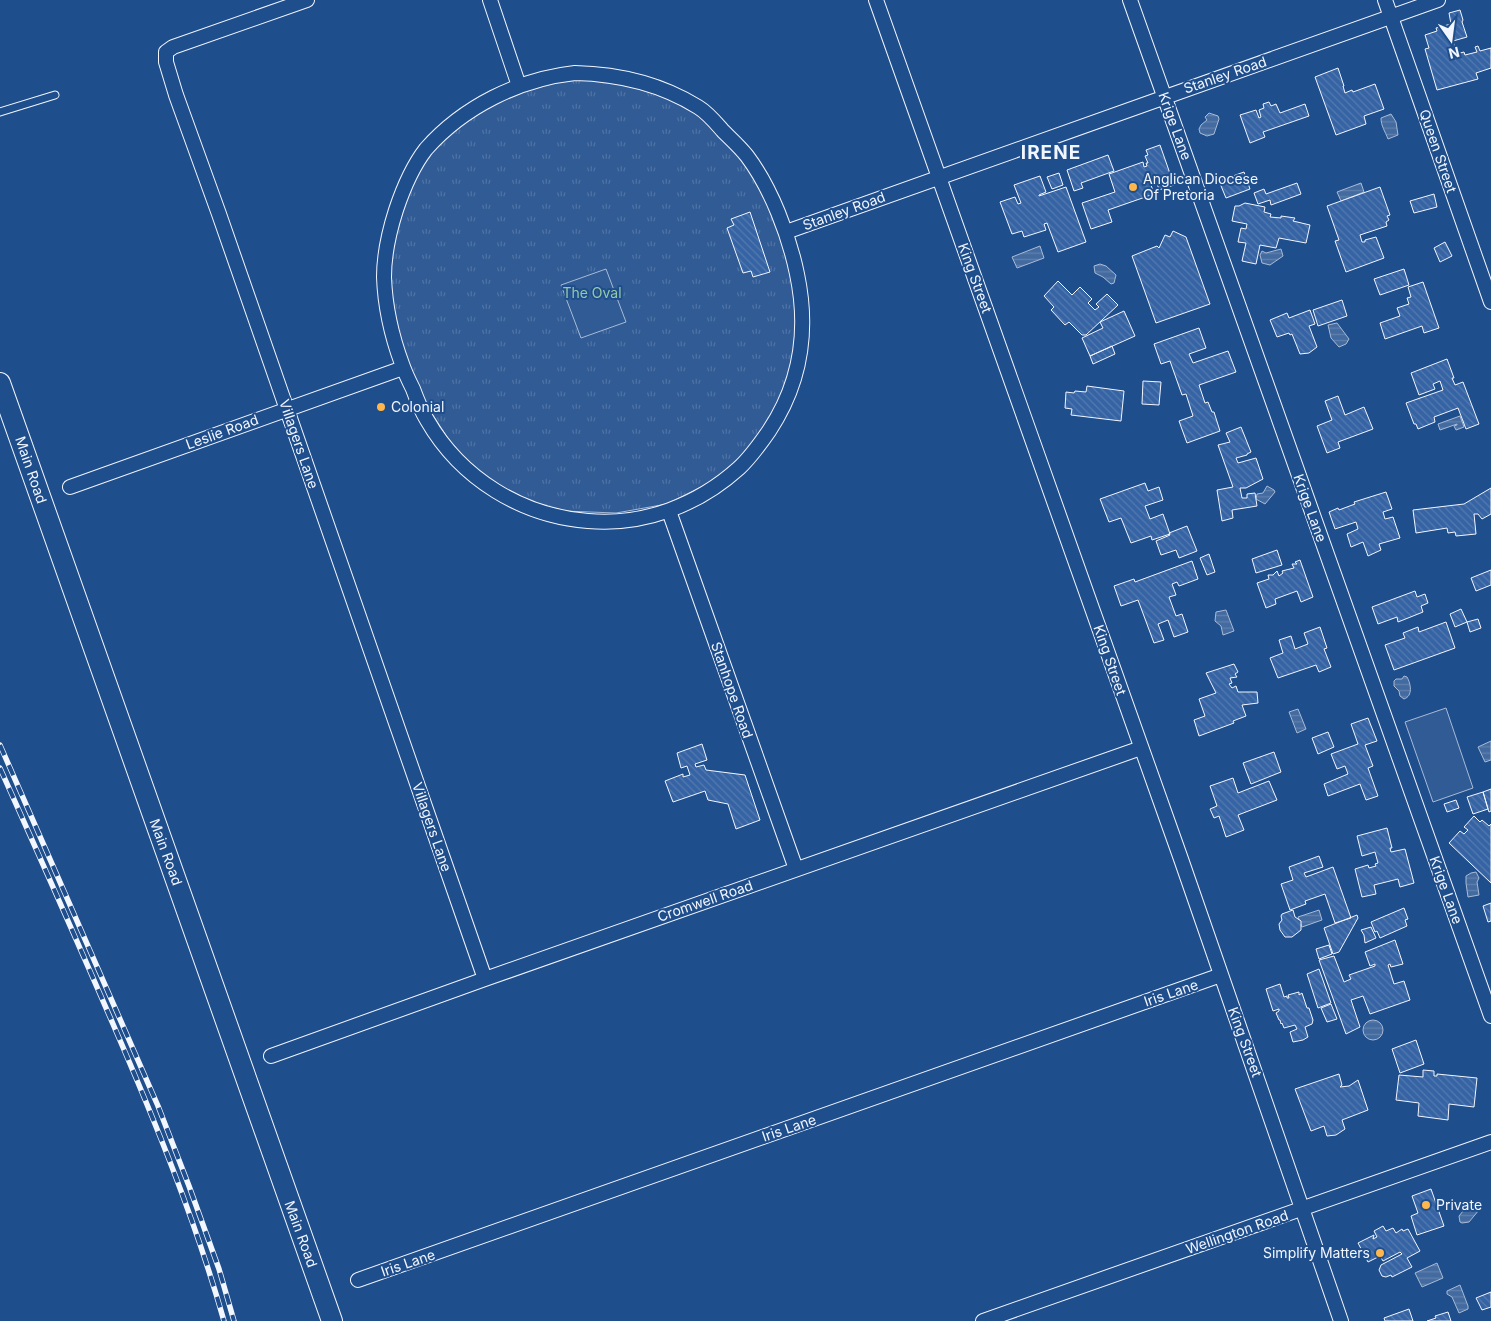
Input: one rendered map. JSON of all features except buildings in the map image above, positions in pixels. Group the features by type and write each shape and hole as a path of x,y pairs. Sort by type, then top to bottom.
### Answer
{"main road":[{"name":"Main Road","path":"0,384 332,1321"}],"street":[{"name":"Villagers Lane","path":"307,0 178,45 166,52 166,62 176,96 220,214 286,409 485,978"},
{"path":"490,0 519,86"},
{"name":"King Street","path":"876,0 1342,1321"},
{"name":"Krige Lane","path":"1130,0 1491,1016"},
{"name":"Queen Street","path":"1385,0 1486,272 1491,302"},
{"name":"Stanley Road","path":"786,232 1438,0"},
{"path":"565,74 608,75 642,82 669,92 698,107 709,116 748,158 770,196 786,232 798,278 803,324 798,370 786,404 760,445 740,467 702,496 669,510 636,519 599,522 564,518 538,512 512,501 474,476 450,452 426,419 403,368 389,318 384,276 390,230 402,192 424,151 449,127 470,110 519,86 565,74"},
{"name":"Leslie Road","path":"70,488 403,368"},
{"name":"Stanhope Road","path":"669,510 796,869"},
{"name":"Cromwell Road","path":"270,1056 485,978 1141,748"},
{"name":"Iris Lane","path":"358,1280 1221,975"},
{"name":"Wellington Road","path":"983,1321 1491,1142"}],"lane":[{"path":"0,112 55,94"}],"green space":[{"name":"The Oval","path":"610,70 704,107 750,158 795,267 797,376 748,453 711,482 667,504 616,513 564,511 522,499 476,471 449,440 420,395 402,362 391,310 388,254 423,154 467,113 519,84"}],"shaded area":[{"path":"1209,113 1218,116 1219,119 1214,134 1207,136 1200,133 1199,129 1207,120 1205,117"},
{"path":"1391,114 1396,122 1398,135 1388,139 1382,126 1381,118"},
{"path":"1361,183 1364,192 1341,201 1337,192"},
{"path":"1040,246 1044,258 1017,268 1012,257"},
{"path":"1281,249 1283,256 1270,265 1262,263 1260,255 1262,251 1266,253"},
{"path":"1100,264 1106,266 1116,275 1114,283 1111,284 1095,273 1094,266"},
{"path":"606,269 626,322 581,338 561,285"},
{"path":"1337,323 1349,339 1346,344 1339,347 1331,338 1328,325"},
{"path":"1460,416 1464,427 1456,430 1454,426 1457,424 1440,430 1438,424"},
{"path":"1267,486 1275,492 1265,504 1256,499 1257,494 1263,493"},
{"path":"1226,610 1234,631 1223,635 1221,626 1215,621 1216,612"},
{"path":"1404,676 1407,677 1410,693 1404,699 1394,686 1394,681 1402,679"},
{"path":"1446,708 1473,788 1433,802 1405,722"},
{"path":"1298,709 1306,729 1297,733 1289,712"},
{"path":"1491,741 1491,760 1485,762 1478,747"},
{"path":"1476,872 1479,878 1477,882 1479,895 1468,897 1466,876"},
{"path":"1319,910 1322,920 1302,927 1298,917"},
{"path":"1373,1020 1380,1023 1383,1030 1380,1037 1373,1040 1366,1037 1363,1030 1366,1023"},
{"path":"1468,1205 1477,1205 1479,1210 1469,1222 1462,1223 1459,1216"},
{"path":"1437,1263 1443,1278 1422,1287 1415,1273"},
{"path":"1460,1285 1468,1309 1459,1313 1452,1297 1447,1294 1447,1291"}],"railway":[{"path":"0,745 158,1106 219,1269 234,1321"},
{"path":"0,768 129,1060 159,1134 200,1245 224,1321"}],"place":[{"name":"Anglican Diocese Of Pretoria","path":"1133,187"},
{"name":"Colonial","path":"381,407"},
{"name":"Private","path":"1426,1205"},
{"name":"Simplify Matters","path":"1380,1253"}],"district":[{"name":"IRENE","path":"1051,152"}]}
